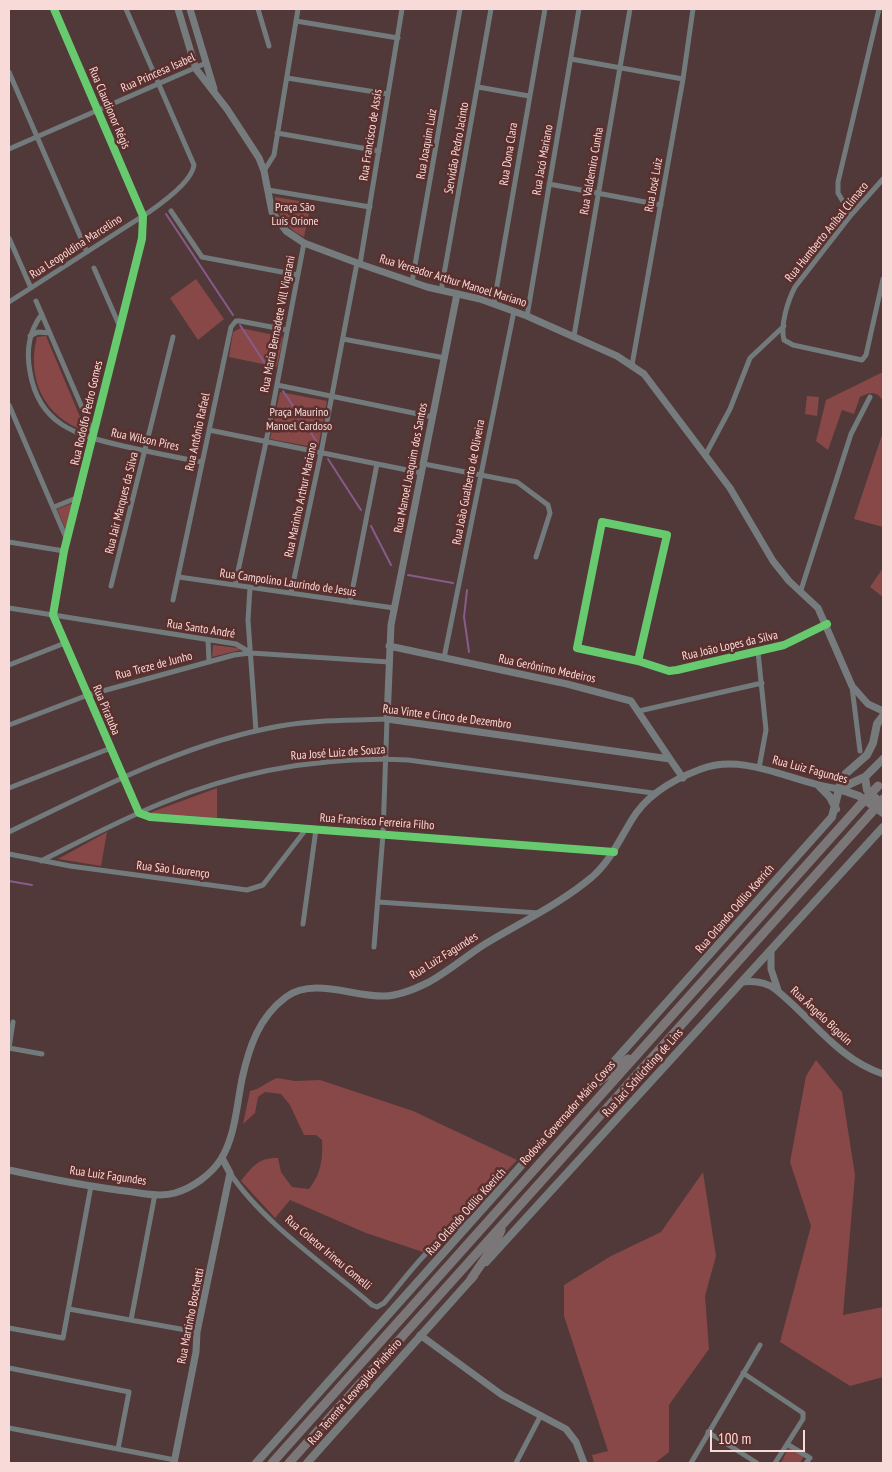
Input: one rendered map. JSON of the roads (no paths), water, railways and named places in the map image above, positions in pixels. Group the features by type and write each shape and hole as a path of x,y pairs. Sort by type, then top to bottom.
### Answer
{"highway":[{"name":"Rodovia Governador Mário Covas","path":"272,1463 880,782"},
{"name":"Rodovia Governador Mário Covas","path":"289,1463 883,799"},
{"path":"594,1085 646,1045"},
{"path":"471,1279 495,1244 504,1223"}],"main road":[{"name":"Rua Vereador Arthur Manoel Mariano","path":"178,9 196,69 252,146 264,171 271,208 277,220 286,231 304,243 358,264 441,291 494,303 527,316 574,336 632,365 644,374 730,488 768,555 789,581 815,603 827,624 852,686 868,704 883,711"},
{"name":"Rua Vereador Arthur Manoel Mariano","path":"190,9 216,94"},
{"name":"Rua Manoel Joaquim dos Santos","path":"387,719 389,646 394,608 457,294"},
{"name":"Rua Gerônimo Medeiros","path":"389,646 567,684 625,699 635,704 670,759"},
{"path":"839,789 845,773 869,751 877,724 883,716"},
{"name":"Rua Vinte e Cinco de Dezembro","path":"387,719 670,759"},
{"path":"670,759 683,778"},
{"path":"839,789 865,777 883,759"},
{"name":"Rua Luiz Fagundes","path":"9,1170 91,1186 155,1194 174,1194 202,1180 222,1158 230,1140 246,1060 253,1040 268,1015 288,996 293,992 315,989 364,996 386,996 404,992 427,983 484,945 539,913 592,877 614,852 632,820 654,793 703,768 722,764 759,768 820,787 839,789 859,796 883,813"},
{"path":"865,777 867,790 883,805"},
{"path":"820,787 834,802 836,809"},
{"name":"Rua Orlando Odílio Koerich","path":"256,1463 826,824 836,809 839,789"},
{"name":"Rua Jaci Schlichting de Lins","path":"420,1335 882,829"},
{"path":"771,950 771,969 779,993"},
{"name":"Rua Ângelo Bigolin","path":"742,982 761,983 774,988 845,1054 883,1074"},
{"name":"Rua Coletor Irineu Comelli","path":"222,1158 230,1173"},
{"name":"Rua Martinho Boschetti","path":"174,1461 196,1352 197,1332 230,1173"},
{"path":"420,1335 502,1395 570,1432 584,1463"},
{"name":"Rua Tenente Leovegildo Pinheiro","path":"307,1463 420,1335"}],"street":[{"name":"Rua Claudionor Régis","path":"54,9 143,216"},
{"path":"126,9 159,84"},
{"path":"258,9 269,46"},
{"path":"264,171 274,155 298,9"},
{"name":"Rua Francisco de Assis","path":"358,264 370,207 402,9"},
{"name":"Rua Joaquim Luiz","path":"412,282 460,9"},
{"name":"Servidão Pedro Jacinto","path":"441,291 478,88 490,9"},
{"name":"Rua Dona Clara","path":"494,303 545,9"},
{"name":"Rua Jacó Mariano","path":"527,316 579,9"},
{"name":"Rua Valdemiro Cunha","path":"574,336 630,9"},
{"name":"Rua José Luiz","path":"632,365 683,79 693,9"},
{"path":"851,215 838,192 838,182 878,9"},
{"path":"296,21 398,38"},
{"path":"571,59 683,79"},
{"name":"Rua Princesa Isabel","path":"9,149 206,63"},
{"path":"9,72 87,252"},
{"path":"287,78 388,94"},
{"name":"Rua Leopoldina Marcelino","path":"9,302 143,216 176,190 192,172 194,165 159,84"},
{"path":"478,88 529,96"},
{"path":"277,133 379,151"},
{"name":"Rua Humberto Aníbal Clímaco","path":"784,326 790,297 795,287 851,215 883,179"},
{"path":"549,184 660,205"},
{"path":"268,190 370,207"},
{"path":"171,212 202,257 298,275"},
{"name":"Rua Rodolfo Pedro Gomes","path":"53,615 64,551 142,239 143,216"},
{"path":"9,238 30,288"},
{"name":"Rua Maria Bernadete Vill Vigarani","path":"235,585 266,442 304,243"},
{"name":"Rua Marinho Arthur Mariano","path":"291,593 358,264"},
{"path":"94,268 120,327"},
{"path":"784,326 783,337 787,343 862,360 866,355 883,279"},
{"path":"36,301 93,436"},
{"name":"Rua João Gualberto de Oliveira","path":"444,658 514,311"},
{"name":"Rua Wilson Pires","path":"42,314 30,336 29,367 40,402 51,416 62,426 93,436 145,451 202,462"},
{"name":"Rua Antônio Rafael","path":"173,600 208,430 233,324 240,321 287,330"},
{"path":"706,454 730,409 750,358 784,326"},
{"path":"30,336 38,332 50,333"},
{"name":"Rua Jair Marques da Silva","path":"111,586 173,337"},
{"path":"343,339 445,358"},
{"path":"277,385 433,417"},
{"path":"801,590 851,434 870,397"},
{"path":"9,405 67,540"},
{"path":"208,430 422,473"},
{"path":"350,602 377,464"},
{"path":"424,464 517,482 548,505 550,513 536,557"},
{"path":"54,507 79,496"},
{"name":"Rua João Lopes da Silva","path":"638,661 667,535 602,522 577,648 638,661 669,671 758,652 794,641 827,624"},
{"path":"9,542 64,551"},
{"name":"Rua Campolino Laurindo de Jesus","path":"178,577 394,608"},
{"path":"250,587 248,620 256,731"},
{"name":"Rua Santo André","path":"9,608 241,646 251,653 388,662"},
{"name":"Rua Piratuba","path":"53,615 138,813"},
{"path":"208,640 209,662"},
{"path":"9,665 65,642"},
{"path":"758,652 766,730 759,768"},
{"name":"Rua Treze de Junho","path":"9,725 88,695 209,662 251,653"},
{"path":"639,711 762,683"},
{"path":"852,686 860,751"},
{"path":"374,947 383,834 387,719"},
{"name":"Rua Vinte e Cinco de Dezembro","path":"9,832 123,778 175,756 256,731 306,722 387,719"},
{"path":"9,788 111,748"},
{"name":"Rua José Luiz de Souza","path":"41,861 138,813 201,789 278,768 311,763 386,759 432,763 654,793"},
{"name":"Rua Francisco Ferreira Filho","path":"138,813 150,817 614,852"},
{"name":"Rua São Lourenço","path":"9,854 142,877 255,889 263,884 307,828"},
{"path":"304,924 316,829"},
{"path":"378,902 539,913"},
{"path":"13,1022 9,1048 42,1054"},
{"name":"Rua Coletor Irineu Comelli","path":"230,1173 245,1194 269,1218 372,1305 377,1307 384,1302 438,1242 456,1227 474,1220"},
{"path":"9,1328 63,1338 91,1186"},
{"path":"131,1320 155,1194"},
{"path":"69,1309 197,1332"},
{"path":"691,1463 760,1345"},
{"path":"9,1368 129,1392 118,1449"},
{"path":"743,1373 803,1413 803,1420 775,1463"},
{"path":"516,1463 540,1416"},
{"path":"9,1428 174,1461"},
{"path":"708,1432 757,1463"},
{"path":"787,1444 810,1458 806,1463"}],"waterway":[{"path":"166,214 233,315"},
{"path":"240,325 272,374"},
{"path":"283,391 317,442"},
{"path":"328,459 361,510"},
{"path":"371,526 391,565"},
{"path":"408,575 453,583"},
{"path":"467,590 464,617 469,652"},
{"path":"9,881 32,885"}],"park label":[{"name":"Praça São Luís Orione","path":"295,215"},
{"name":"Praça Maurino Manoel Cardoso","path":"299,420"}]}
